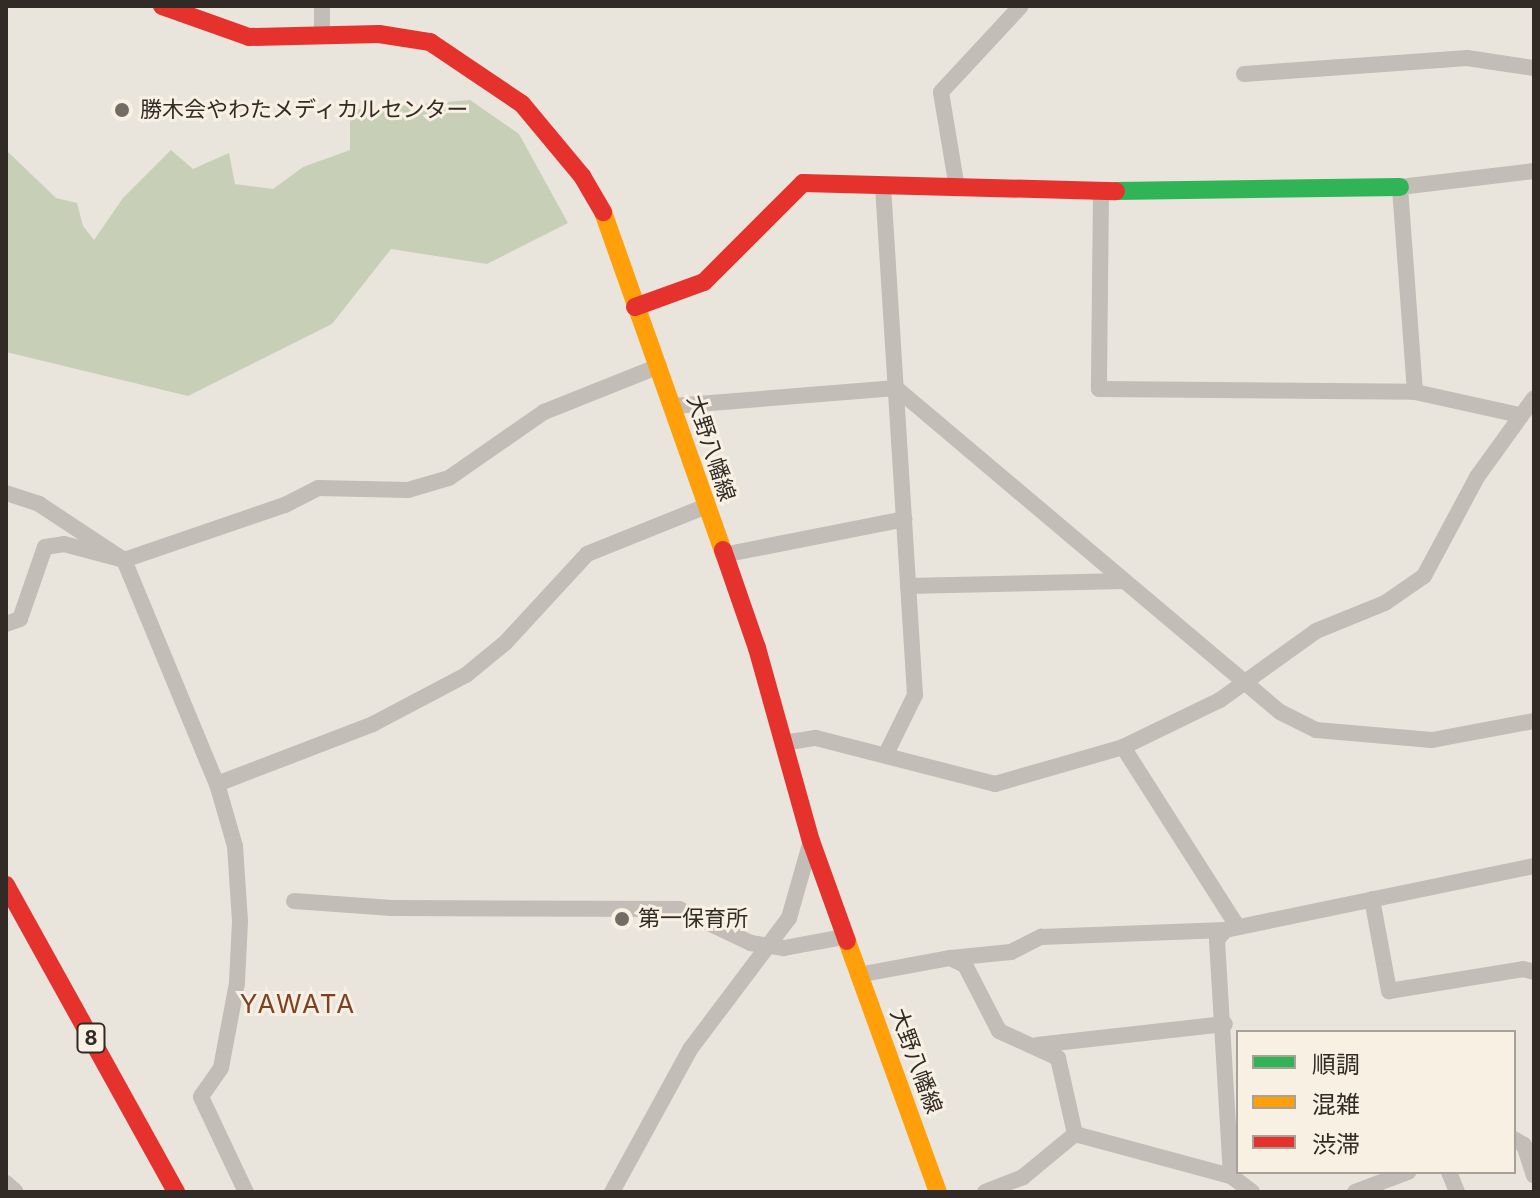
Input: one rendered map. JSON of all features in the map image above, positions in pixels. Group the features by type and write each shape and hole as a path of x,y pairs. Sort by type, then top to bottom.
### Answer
{"main road":[{"name":"大野八幡線","path":"162,6 249,37 322,32 430,42 522,104 582,176 609,221 635,307 659,366 704,507 723,555 811,841 938,1192"},
{"path":"635,307 704,282 803,183 1101,191 1400,187"},
{"name":"8","path":"6,885 176,1192"}],"street":[{"path":"322,6 322,32"},
{"path":"957,188 941,92 1021,6"},
{"path":"1244,74 1467,58 1534,68"},
{"path":"1415,392 1400,187 1534,171"},
{"path":"883,186 915,695 887,752"},
{"path":"1101,191 1099,389 1415,392 1520,415"},
{"path":"6,624 20,619 45,547 64,544 124,560 285,505 318,488 408,490 449,478 544,412 659,366"},
{"path":"673,406 896,388 1280,712 1316,730 1363,737 1454,738 1534,721"},
{"path":"783,743 816,738 887,752 958,778 995,784 1123,747 1220,700 1242,681 1316,631 1385,603 1424,576 1477,477 1534,398"},
{"path":"6,493 39,504 124,560 217,784 235,846 240,921 237,983 221,1068 201,1097 246,1192"},
{"path":"217,784 373,724 466,675 505,643 587,554 704,507"},
{"path":"723,555 904,519"},
{"path":"908,586 1124,581"},
{"path":"1123,747 1231,928"},
{"path":"612,1192 691,1048 789,918 811,841"},
{"path":"858,975 950,958 1011,952 1041,937 1231,928 1534,866"},
{"path":"1372,899 1389,991 1523,969 1534,972"},
{"path":"294,901 392,908 679,909 767,946 784,948 844,937"},
{"path":"1231,928 1217,940 1232,1104 1231,1176"},
{"path":"950,958 965,965 999,1031 1037,1045 1058,1058 1075,1134"},
{"path":"1037,1045 1225,1024"},
{"path":"1075,1134 1231,1176 1252,1192"},
{"path":"985,1192 1023,1177 1075,1134"},
{"path":"1516,1140 1524,1145 1534,1175"},
{"path":"1355,1192 1378,1188 1401,1174"},
{"path":"6,1183 16,1192"}],"green space":[{"path":"470,100 519,134 568,223 487,264 391,249 332,324 188,396 6,352 6,150 56,198 77,203 83,226 94,240 123,198 171,150 193,169 229,153 235,184 273,189 303,167 350,150 350,110"}],"traffic: fast":[{"path":"1116,191 1400,187"}],"traffic: slow":[{"path":"603,212 723,550"},
{"path":"847,941 938,1192"}],"traffic: jam":[{"path":"162,6 249,37 379,34 430,42 522,104 582,176 603,212"},
{"path":"635,307 704,282 803,183 1116,191"},
{"path":"723,550 757,648 811,841 847,941"},
{"path":"6,885 176,1192"}],"place":[{"name":"勝木会やわたメディカルセンター","path":"122,110"},
{"name":"第一保育所","path":"622,919"}],"district":[{"name":"YAWATA","path":"298,1004"}]}
